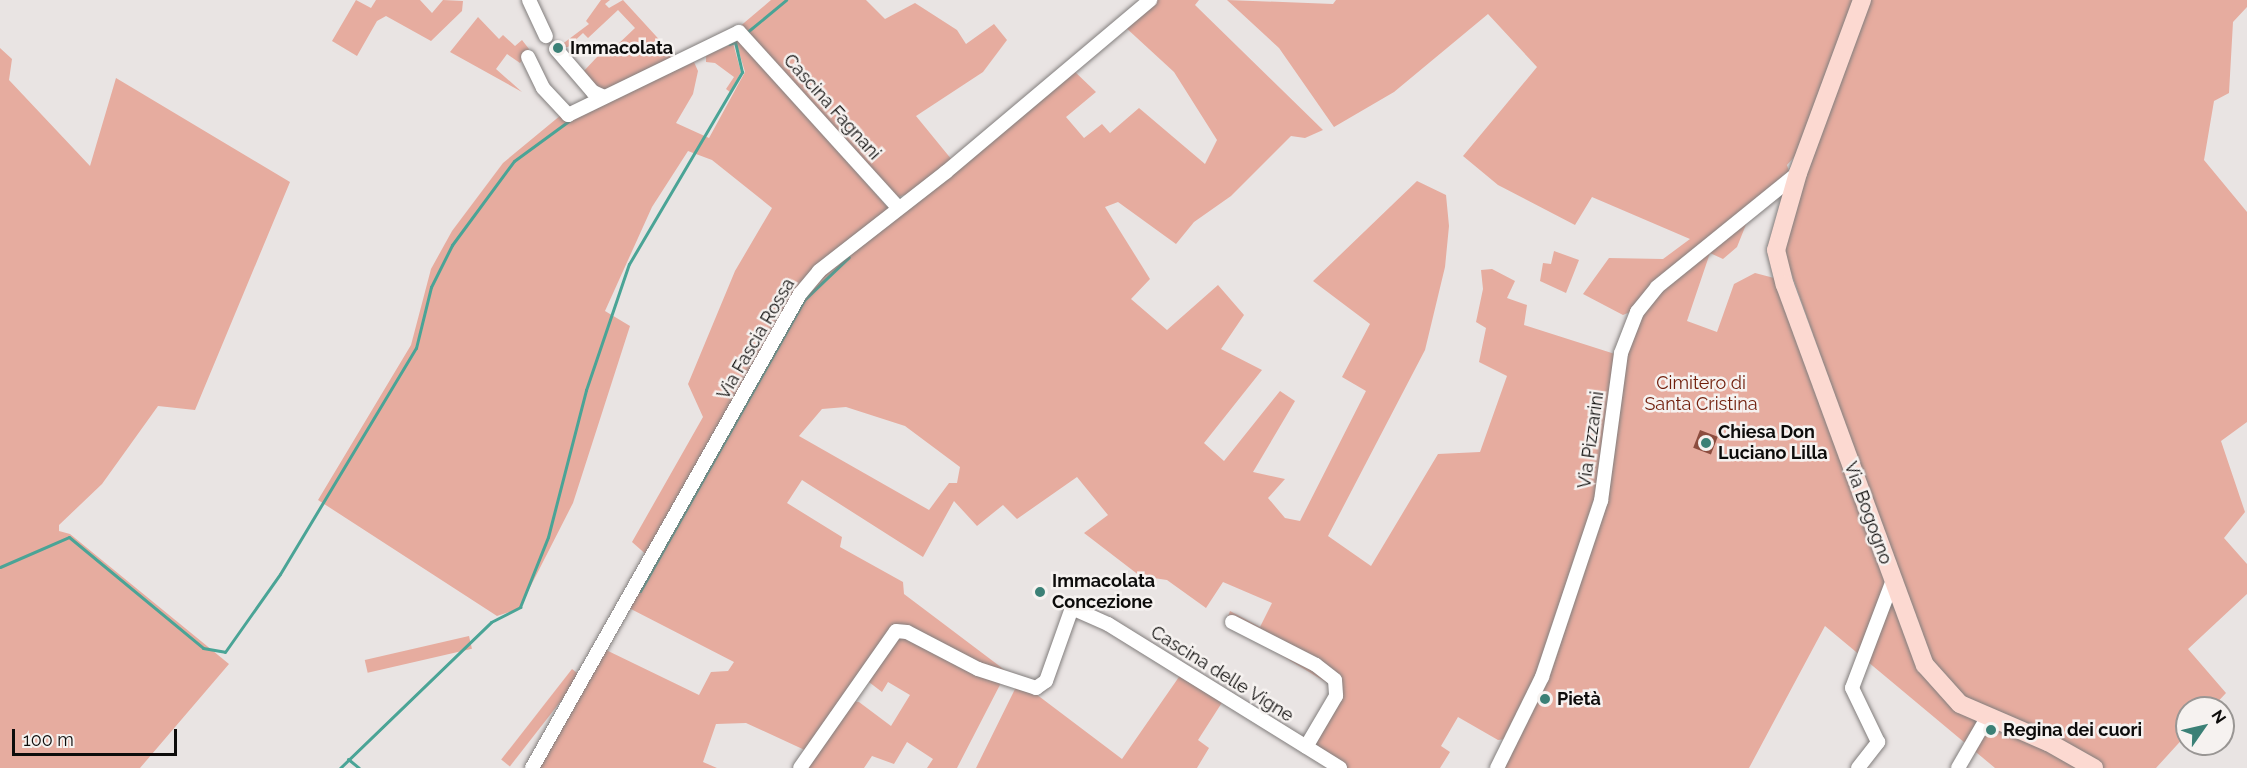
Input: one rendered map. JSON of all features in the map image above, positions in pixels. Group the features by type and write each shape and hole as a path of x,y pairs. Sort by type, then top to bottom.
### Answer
{"main road":[{"name":"Via Bogogno","path":"1862,0 1798,173 1778,256 1925,665 1945,692 1987,718 2048,742 2094,768"}],"street":[{"path":"529,0 546,36"},
{"name":"Via Fascia Rossa","path":"532,768 800,294 819,271 897,206 946,172 1150,0"},
{"name":"Cascina Fagnani","path":"604,97 739,32 897,206"},
{"path":"556,49 593,92 604,97"},
{"path":"528,57 543,88 568,115 604,97"},
{"name":"Via Pizzarini","path":"1497,768 1542,677 1601,501 1622,353 1637,312 1657,287 1798,173"},
{"path":"1858,768 1878,745 1852,688 1893,580"},
{"name":"Cascina delle Vigne","path":"800,768 896,631 998,675 1041,687 1072,608 1108,624 1340,768"},
{"path":"1232,622 1316,665 1335,680 1335,696 1306,747"},
{"path":"1958,768 1987,718"}],"green space":[{"path":"356,0 371,8 376,0 420,0 432,13 443,0 463,1 462,11 431,41 386,16 377,21 357,56 332,41"},
{"path":"601,0 610,0 605,4 609,8 623,0 677,59 602,93 582,73 598,56 595,42 615,47 635,28 618,10 588,38 583,33 568,47 557,48 589,24 586,21"},
{"path":"771,0 866,0 885,19 915,3 957,30 966,44 994,24 1007,40 983,72 916,116 952,160 907,194 895,198 738,28"},
{"path":"1153,0 1199,0 1195,5 1323,130 1305,138 1291,136 1231,196 1194,222 1176,244 1118,202 1105,207 1150,279 1131,299 1167,330 1218,285 1244,315 1221,349 1262,370 1204,443 1224,461 1280,391 1295,401 1253,472 1285,479 1268,498 1285,518 1300,521 1366,391 1342,377 1370,324 1313,281 1417,181 1446,195 1449,226 1445,267 1425,350 1328,536 1371,566 1438,454 1480,452 1507,376 1479,362 1486,328 1476,322 1483,289 1481,270 1492,269 1515,281 1507,298 1527,305 1524,325 1618,355 1601,490 1537,674 1506,739 1498,740 1458,717 1441,746 1450,752 1440,768 1347,768 1312,746 1334,687 1226,622 1230,611 1260,627 1272,603 1223,582 1206,608 1167,580 1140,576 1084,533 1108,515 1077,477 1017,519 1003,505 977,526 954,501 923,557 802,480 787,503 842,537 840,547 903,582 904,594 1014,677 894,628 809,752 746,723 716,724 703,762 717,768 535,768 604,649 699,695 711,672 728,671 734,662 629,608 803,297 822,273 1072,69 1096,92 1066,117 1084,138 1102,124 1110,133 1139,108 1205,164 1217,140 1174,72 1124,26","holes":["846,407 905,426 960,467 957,483 949,483 929,510 799,436 822,409"]},
{"path":"1227,0 1333,4 1336,0 1854,0 1796,155 1787,165 1789,171 1635,310 1623,315 1583,294 1609,258 1663,259 1690,239 1592,197 1575,225 1498,185 1463,156 1537,67 1488,14 1394,92 1334,127 1279,48"},
{"path":"1867,0 2247,0 2247,7 2233,22 2229,93 2214,101 2204,160 2247,212 2247,422 2221,441 2245,512 2224,538 2247,564 2247,594 2188,649 2226,693 2223,696 2175,696 2175,747 2156,768 2103,768 2092,757 1959,696 1929,661 1785,255 1785,227"},
{"path":"478,17 499,39 503,35 515,46 522,40 529,49 520,63 507,54 496,69 522,92 450,52"},
{"path":"740,41 890,210 818,268 649,557 632,542 703,417 688,384 735,271 772,208 712,160 688,151 652,207 605,311 630,326 573,503 519,609 497,616 318,500 411,345 431,269 452,231 503,163 561,115 564,121 694,62 698,71 693,94 676,123 709,138 745,72 736,42"},
{"path":"733,43 741,72 730,92 726,89 734,77 715,63 706,62 706,56"},
{"path":"0,48 12,59 9,80 90,166 116,78 290,182 195,410 158,406 102,484 59,525 59,531 70,534 229,664 140,768 0,768"},
{"name":"Cimitero di Santa Cristina","path":"1749,217 1737,247 1723,259 1710,253 1687,321 1717,332 1734,284 1755,273 1778,279 1923,670 2080,768 1995,768 1825,626 1749,768 1500,768 1603,501 1626,352 1641,314 1658,292"},
{"path":"1554,251 1579,260 1566,293 1540,281 1543,263 1551,264"},
{"path":"469,636 472,649 368,673 365,660"},
{"path":"900,636 1003,679 957,768 927,768 933,759 907,742 894,764 872,756 864,768 803,768 851,701 859,702 891,726 910,695 888,682 882,692 865,679"},
{"path":"572,669 581,676 510,766 501,760"},
{"path":"1181,674 1223,701 1198,740 1209,748 1197,768 976,768 1017,685 1032,691 1122,759"}],"building":[{"name":"Chiesa Don Luciano Lilla","path":"1700,430 1718,437 1711,455 1693,448"}],"waterway":[{"path":"746,33 786,0"},
{"path":"340,768 491,622 520,607 548,537 586,390 629,264 742,72 735,42 729,44"},
{"path":"0,567 69,537 203,648 225,652 280,574 416,348 431,287 452,245 514,161 570,120"},
{"path":"640,591 804,300 849,257"},
{"path":"348,759 359,768"}],"place":[{"name":"Immacolata","path":"558,48"},
{"name":"Chiesa Don Luciano Lilla","path":"1706,443"},
{"name":"Immacolata Concezione","path":"1040,592"},
{"name":"Pietà","path":"1545,699"},
{"name":"Regina dei cuori","path":"1991,730"}]}
